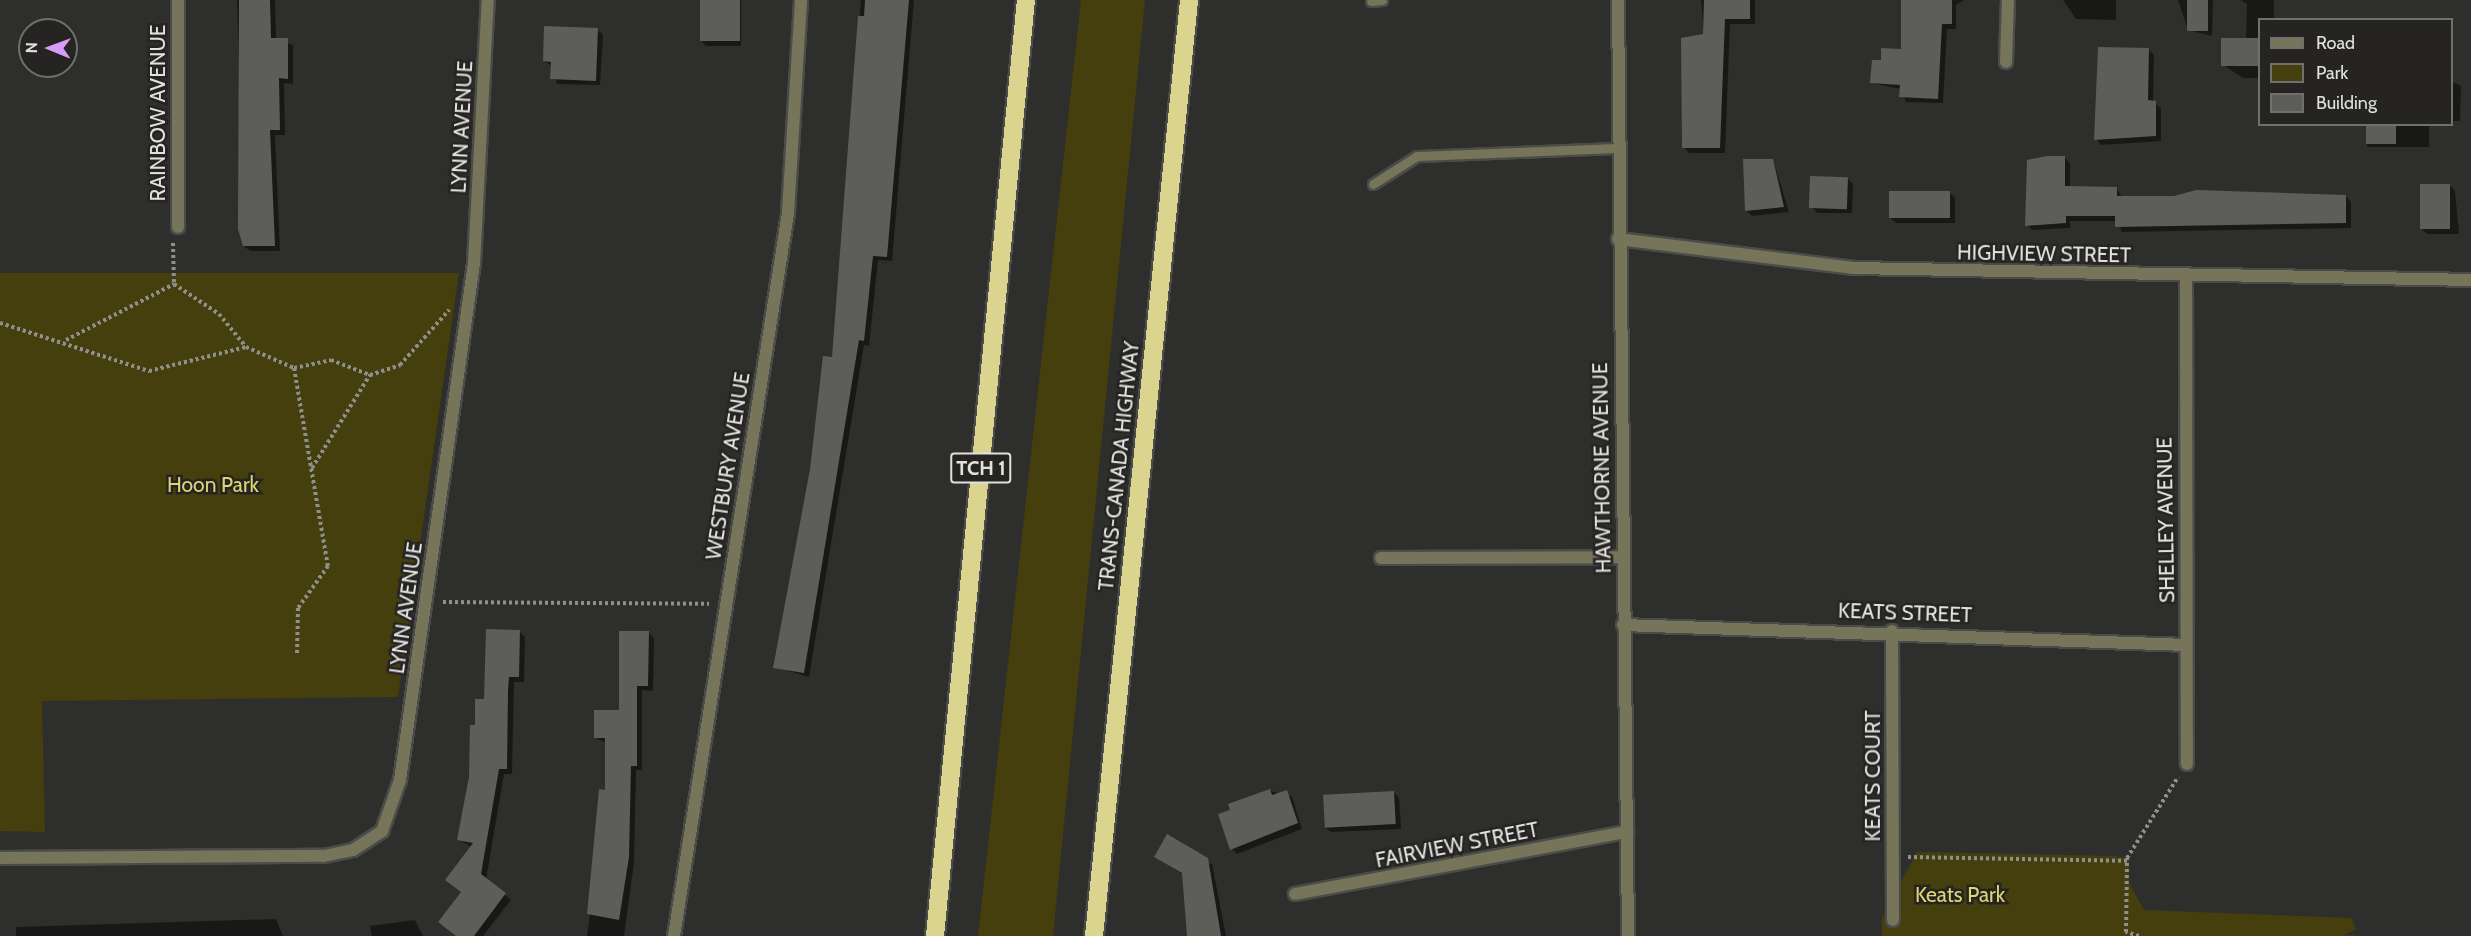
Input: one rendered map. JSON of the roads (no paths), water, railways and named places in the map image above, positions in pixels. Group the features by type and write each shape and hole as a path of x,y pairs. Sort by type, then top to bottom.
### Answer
{"highway":[{"name":"TCH 1","path":"935,936 1026,0"},
{"name":"TRANS-CANADA HIGHWAY","path":"1094,936 1189,0"}],"street":[{"name":"RAINBOW AVENUE","path":"178,0 178,226"},
{"name":"LYNN AVENUE","path":"0,858 324,856 353,850 382,831 393,809 427,602 471,284 488,0"},
{"name":"WESTBURY AVENUE","path":"674,936 788,213 801,0"},
{"name":"HAWTHORNE AVENUE","path":"1618,0 1618,239 1628,936"},
{"path":"2006,62 2008,0"},
{"name":"HIGHVIEW STREET","path":"1618,239 1820,266 2186,276 2471,280"},
{"name":"SHELLEY AVENUE","path":"2186,276 2187,764"},
{"path":"1381,558 1622,557"},
{"name":"KEATS STREET","path":"1623,625 1892,631 2186,645"},
{"name":"KEATS COURT","path":"1892,631 1893,920"},
{"name":"FAIRVIEW STREET","path":"1295,894 1627,832"}],"lane":[{"path":"1371,1 1382,0"},
{"path":"1373,184 1417,156 1618,148"}],"park label":[{"name":"Hoon Park","path":"213,485"},
{"name":"Keats Park","path":"1960,895"}]}
